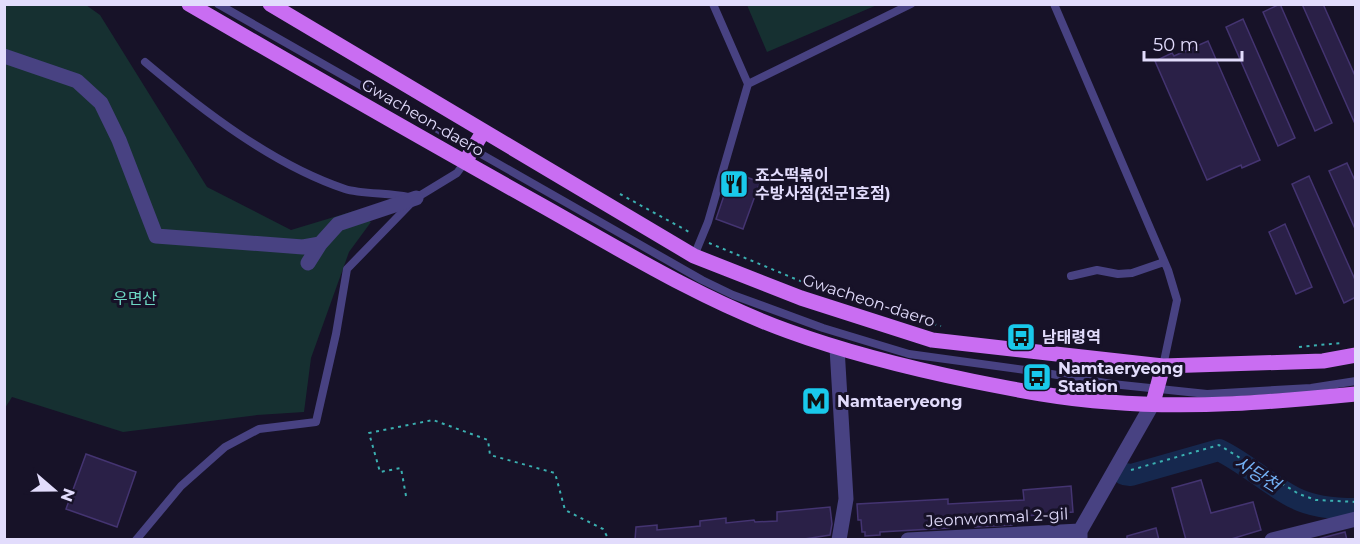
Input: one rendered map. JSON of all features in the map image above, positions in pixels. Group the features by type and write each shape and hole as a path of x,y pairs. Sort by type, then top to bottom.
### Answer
{"main road":[{"name":"Gwacheon-daero","path":"189,4 469,156 714,300 785,330 837,348 906,367 1026,392 1110,402 1155,397 1217,404 1356,394"},
{"name":"Gwacheon-daero","path":"270,4 694,256 801,298 932,340 1163,366 1323,361 1356,356"},
{"path":"469,156 483,132"},
{"path":"1155,397 1163,366"}],"street":[{"path":"4,56 77,81 101,103 119,140 156,236 303,247 320,244"},
{"path":"308,263 320,244 338,224 416,198"},
{"path":"837,348 846,499 839,540"},
{"path":"1083,537 1155,397"},
{"path":"1272,540 1356,519"},
{"name":"Jeonwonmal 2-gil","path":"908,540 1083,537"}],"lane":[{"path":"218,4 469,156 702,280 822,328 909,354 1155,397 1311,388 1356,381"},
{"path":"694,256 708,222 747,84 713,4"},
{"path":"747,84 911,4"},
{"path":"1054,4 1164,262 1177,300 1163,366"},
{"path":"145,62 197,106 295,168 347,190 416,198"},
{"path":"136,540 180,486 225,447 259,429 316,422 336,334 347,269 416,198 457,173 469,156"},
{"path":"1071,276 1097,270 1118,274 1132,273 1164,262"}],"path":[{"path":"620,194 701,239 815,287"},
{"path":"920,321 942,326"},
{"path":"1297,347 1344,342"},
{"path":"406,496 401,468 380,472 369,433 433,420 488,440 490,455 555,473 565,510 603,529 609,540"},
{"path":"1117,469 1130,470 1219,445 1299,494 1316,500 1356,502"}],"green space":[{"name":"우면산","path":"5,5 86,5 100,15 207,187 291,230 354,211 371,222 349,252 311,358 304,412 257,415 123,432 12,397 5,408"},
{"path":"747,5 877,5 767,52"}],"building":[{"path":"1280,4 1332,123 1315,131 1263,12"},
{"path":"1302,4 1323,4 1356,78 1356,126"},
{"path":"1243,19 1295,138 1278,146 1226,27"},
{"path":"1208,41 1260,160 1242,168 1241,165 1207,180 1155,61 1172,53 1174,56"},
{"path":"1347,163 1356,183 1356,231 1329,171"},
{"path":"732,172 760,182 743,229 716,219"},
{"path":"1309,176 1356,282 1356,297 1344,303 1292,184"},
{"path":"1285,224 1312,287 1296,294 1269,232"},
{"path":"86,454 136,472 117,527 66,509"},
{"path":"1201,480 1211,513 1253,502 1261,530 1228,540 1186,540 1172,488"},
{"path":"1071,486 1073,512 1012,517 1012,525 975,527 974,521 970,521 969,517 949,518 949,528 880,532 880,535 865,536 865,532 862,532 861,520 858,520 857,504 948,499 948,504 1024,500 1023,490"},
{"path":"830,507 832,524 830,535 798,540 635,540 636,527 657,525 657,530 700,526 700,521 726,518 726,523 754,520 755,522 777,521 777,512"},
{"path":"1156,528 1159,540 1127,540 1127,536"},
{"path":"1345,532 1347,540 1314,540"}],"waterway":[{"name":"사당천","path":"1124,474 1131,475 1219,450 1285,493 1302,501 1325,507 1356,509"}],"place":[{"name":"죠스떡볶이 수방사점(전군1호점)","path":"734,184"},
{"name":"남태령역","path":"1021,337"},
{"name":"Namtaeryeong Station","path":"1037,377"},
{"name":"Namtaeryeong","path":"816,401"}]}
